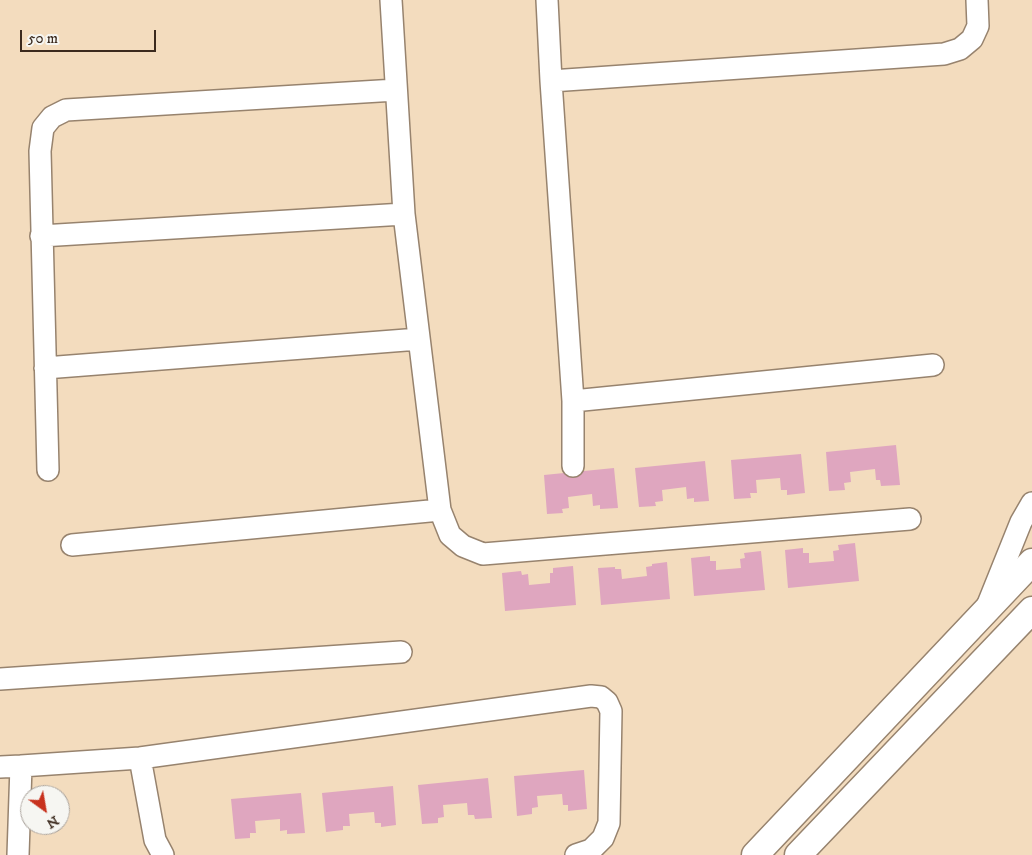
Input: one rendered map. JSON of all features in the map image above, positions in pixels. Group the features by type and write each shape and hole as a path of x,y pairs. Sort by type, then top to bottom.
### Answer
{"main road":[{"path":"755,855 1032,562"},
{"path":"798,855 1032,610"}],"street":[{"path":"391,0 404,214 440,510 450,534 463,546 484,554 910,519"},
{"path":"547,0 573,401 573,466"},
{"path":"551,81 944,54 960,49 972,39 978,26 977,0"},
{"path":"48,470 40,151 43,128 52,117 66,110 396,90"},
{"path":"41,236 404,214"},
{"path":"45,368 419,339"},
{"path":"573,401 933,365"},
{"path":"986,611 1021,522 1032,503"},
{"path":"72,544 440,510"},
{"path":"0,679 401,652"},
{"path":"0,767 140,758 591,696 601,697 607,702 611,711 609,822 603,838 591,850 576,855"},
{"path":"140,758 155,840 163,855"},
{"path":"18,855 21,766"}],"building":[{"path":"896,445 900,485 881,486 880,480 876,480 875,469 850,472 851,482 844,483 845,490 829,491 826,452"},
{"path":"801,454 805,493 787,495 787,490 781,490 780,478 756,480 757,493 750,493 751,498 734,499 731,460"},
{"path":"705,461 709,501 694,502 694,498 687,499 686,487 662,490 663,501 655,502 656,506 639,507 635,468"},
{"path":"614,468 618,508 600,509 600,505 593,506 592,494 568,497 569,508 562,509 563,513 547,514 544,475"},
{"path":"855,543 859,581 788,588 785,550 803,548 803,553 809,553 809,563 834,561 833,551 839,550 838,545"},
{"path":"761,551 765,590 694,596 691,558 710,556 710,561 716,561 716,570 741,568 740,559 745,558 744,553"},
{"path":"667,562 670,599 601,605 598,568 615,567 615,569 621,569 622,579 647,576 646,567 652,566 652,564"},
{"path":"573,566 576,605 505,611 502,573 521,571 522,575 528,574 529,585 550,583 550,573 553,573 553,568"},
{"path":"584,770 587,809 568,811 568,805 563,805 562,794 537,796 538,807 532,808 532,814 517,816 514,776"},
{"path":"488,778 492,818 475,819 474,815 468,815 467,803 443,805 444,817 438,818 438,823 422,824 418,785"},
{"path":"393,786 396,825 381,827 381,823 375,823 374,812 349,814 350,826 343,826 343,830 326,832 322,793"},
{"path":"301,793 305,833 287,834 287,830 280,831 280,819 255,821 256,833 250,833 250,838 235,839 231,799"}]}
